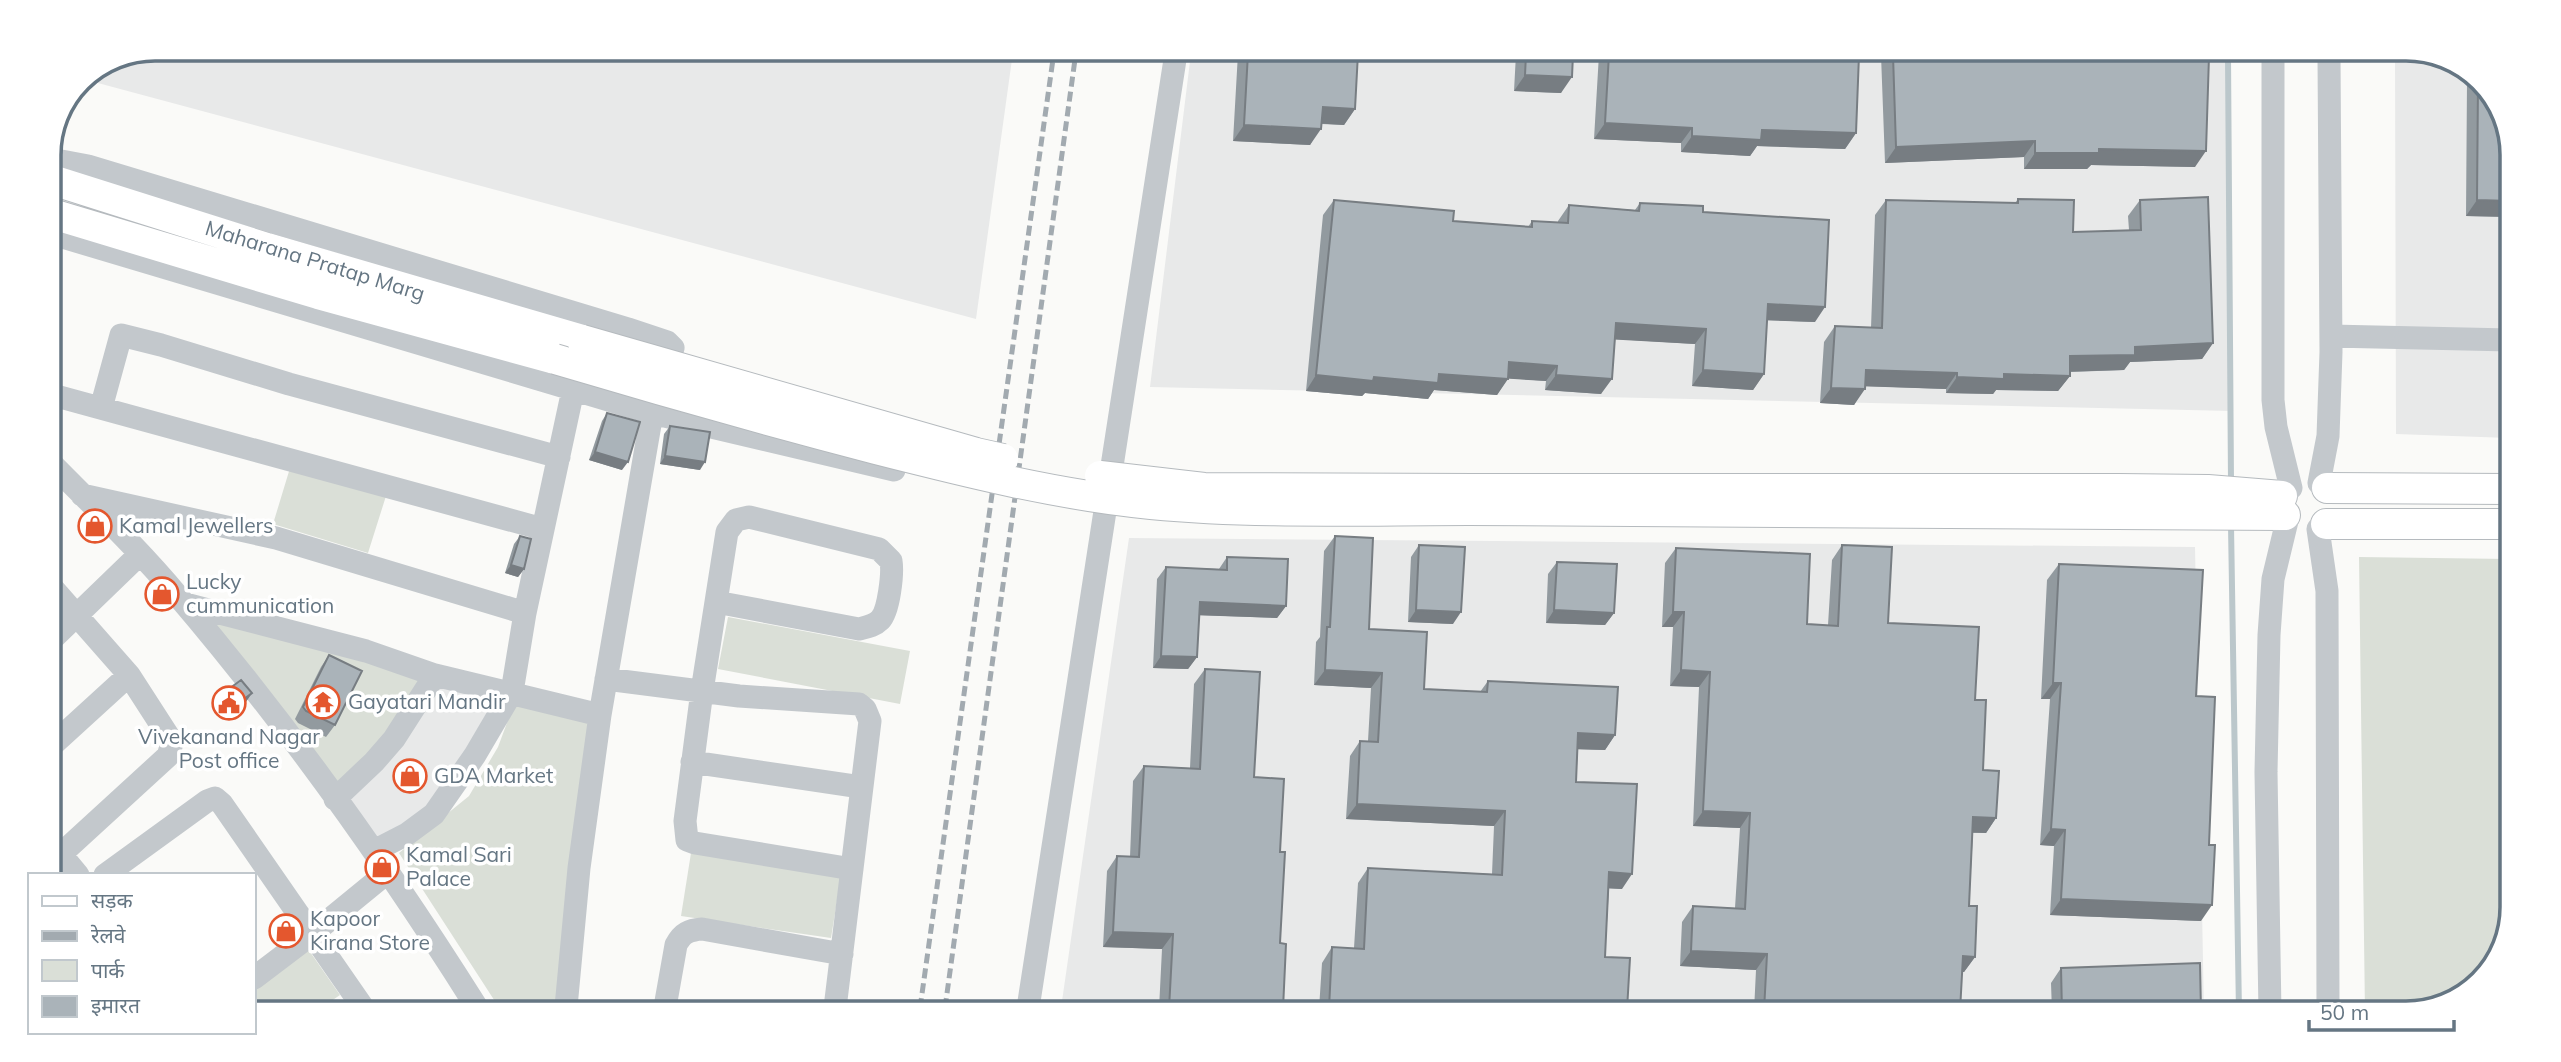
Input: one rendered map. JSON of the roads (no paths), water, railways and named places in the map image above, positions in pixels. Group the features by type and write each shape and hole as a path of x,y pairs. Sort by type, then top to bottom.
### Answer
{"main road":[{"name":"Maharana Pratap Marg","path":"61,183 267,248 976,453 1056,470 1204,488 1471,499"},
{"name":"Maharana Pratap Marg","path":"61,217 318,294 744,414 958,470 1049,489 1150,504 1219,508 1471,499"},
{"path":"1471,499 2119,488 2208,490 2299,499 2500,489"},
{"path":"2299,499 2332,497 2332,516 2322,527"},
{"path":"2299,499 2298,529 2308,531 2322,527 2500,524"}],"street":[{"path":"1029,1001 1174,61"},
{"path":"2273,61 2273,400 2276,427 2299,499"},
{"path":"2270,1001 2266,772 2269,635 2273,579 2299,499 2329,436 2329,61"},
{"path":"61,161 88,166 667,342 673,348 652,413 606,678 579,868 567,1001"},
{"path":"61,237 652,413 894,470"},
{"path":"102,408 121,335 289,384 559,457"},
{"path":"2331,336 2500,340"},
{"path":"374,851 407,834 434,814 512,692 525,613 573,390"},
{"path":"61,397 543,529"},
{"path":"61,473 185,604 292,739 389,871 473,1001"},
{"path":"82,495 276,538 525,613"},
{"path":"716,602 859,629 875,624 883,618 892,573 891,561 878,550 749,517 736,520 727,532 702,691 692,762 685,821 687,840 852,869"},
{"path":"2322,527 2327,591 2328,1001"},
{"path":"61,631 139,555"},
{"path":"61,598 129,675 169,737 171,747 168,756 61,842"},
{"path":"185,604 366,651 435,675 600,715"},
{"path":"61,737 129,675"},
{"path":"335,799 394,739 435,675"},
{"path":"606,678 702,691 859,704 865,709 870,721 836,1001"},
{"path":"692,762 862,788"},
{"path":"109,873 207,801 215,798 222,804 260,872 312,934 354,1001"},
{"path":"61,854 76,873"},
{"path":"256,976 389,871"},
{"path":"666,1001 676,944 680,937 691,930 711,930 842,954"}],"waterway":[{"path":"2228,61 2231,481"},
{"path":"2231,526 2239,1001"}],"railway":[{"path":"921,1001 1053,61"},
{"path":"946,1001 1075,61"}],"place":[{"name":"Kamal Jewellers","path":"95,526"},
{"name":"Lucky cummunication","path":"162,594"},
{"name":"Gayatari Mandir","path":"323,702"},
{"name":"Vivekanand Nagar Post office","path":"229,703"},
{"name":"GDA Market","path":"410,776"},
{"name":"Kamal Sari Palace","path":"382,867"},
{"name":"Kapoor Kirana Store","path":"286,931"}]}
